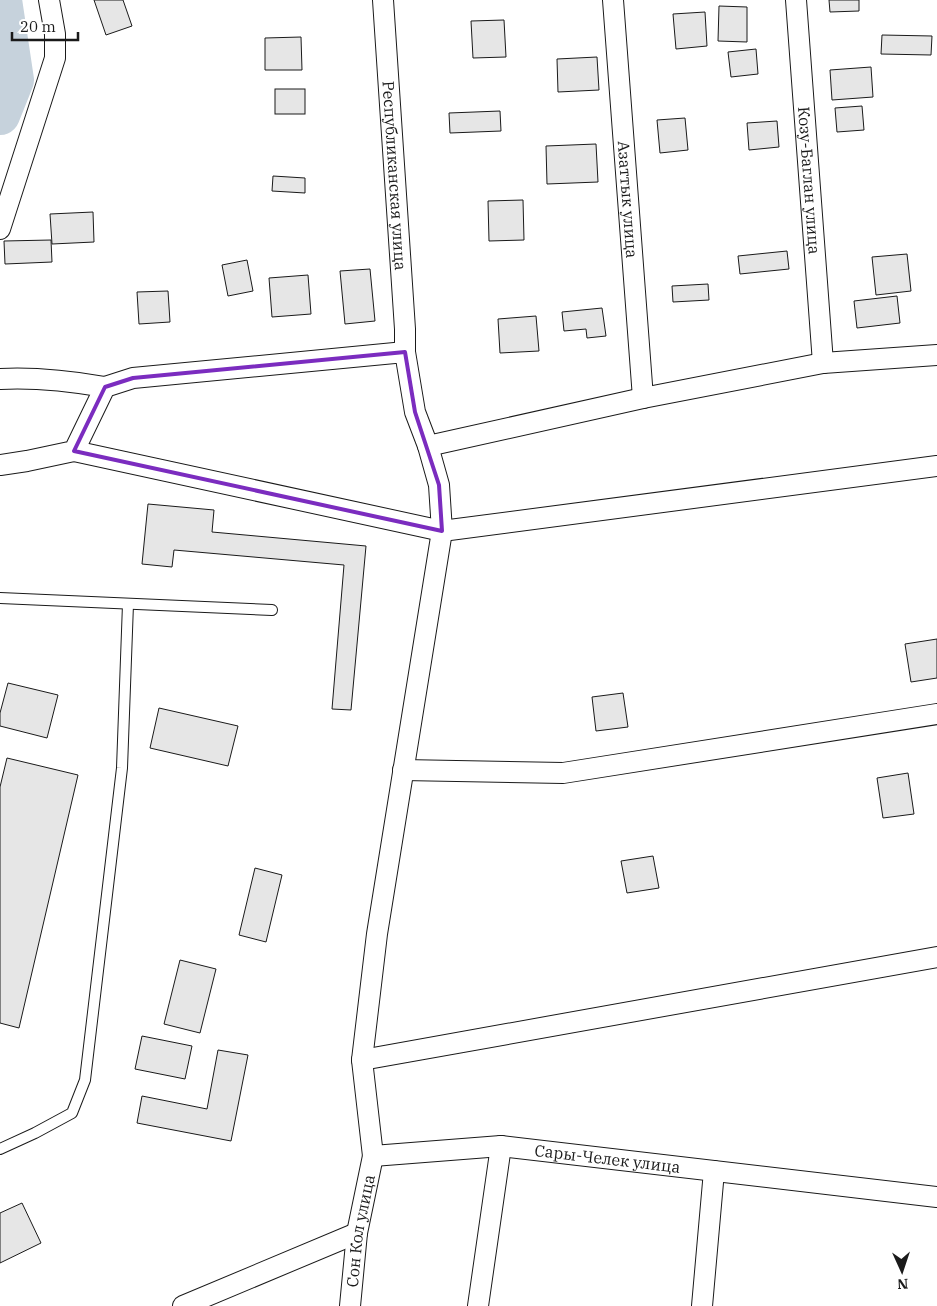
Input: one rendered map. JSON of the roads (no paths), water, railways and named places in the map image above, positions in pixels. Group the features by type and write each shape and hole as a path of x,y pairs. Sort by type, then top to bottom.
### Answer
{"street":[{"path":"0,229 55,58 56,34 49,0"},
{"name":"Республиканская улица","path":"362,1060 377,934 442,531 439,485 428,446 415,412 405,352 383,0"},
{"name":"Азаттык улица","path":"613,0 643,398"},
{"name":"Козу-Баглан улица","path":"796,0 823,363"},
{"path":"0,379 23,378 68,381 105,387 133,378 405,352"},
{"path":"428,446 643,398 823,363 937,355"},
{"path":"74,451 105,387"},
{"path":"0,465 74,451 442,531 937,466"},
{"path":"403,770 562,773 937,714"},
{"path":"373,1156 362,1060 937,956"},
{"path":"478,1306 501,1146"},
{"name":"Сары-Челек улица","path":"373,1156 501,1146 937,1197"},
{"name":"Сон Кол улица","path":"350,1306 357,1233 373,1156"},
{"path":"702,1306 714,1171"},
{"path":"183,1306 357,1233"}],"lane":[{"path":"0,598 272,610"},
{"path":"0,1149 72,1113 85,1080 122,768 128,604"}],"waterway":[{"path":"0,115 14,80 2,0"}]}
